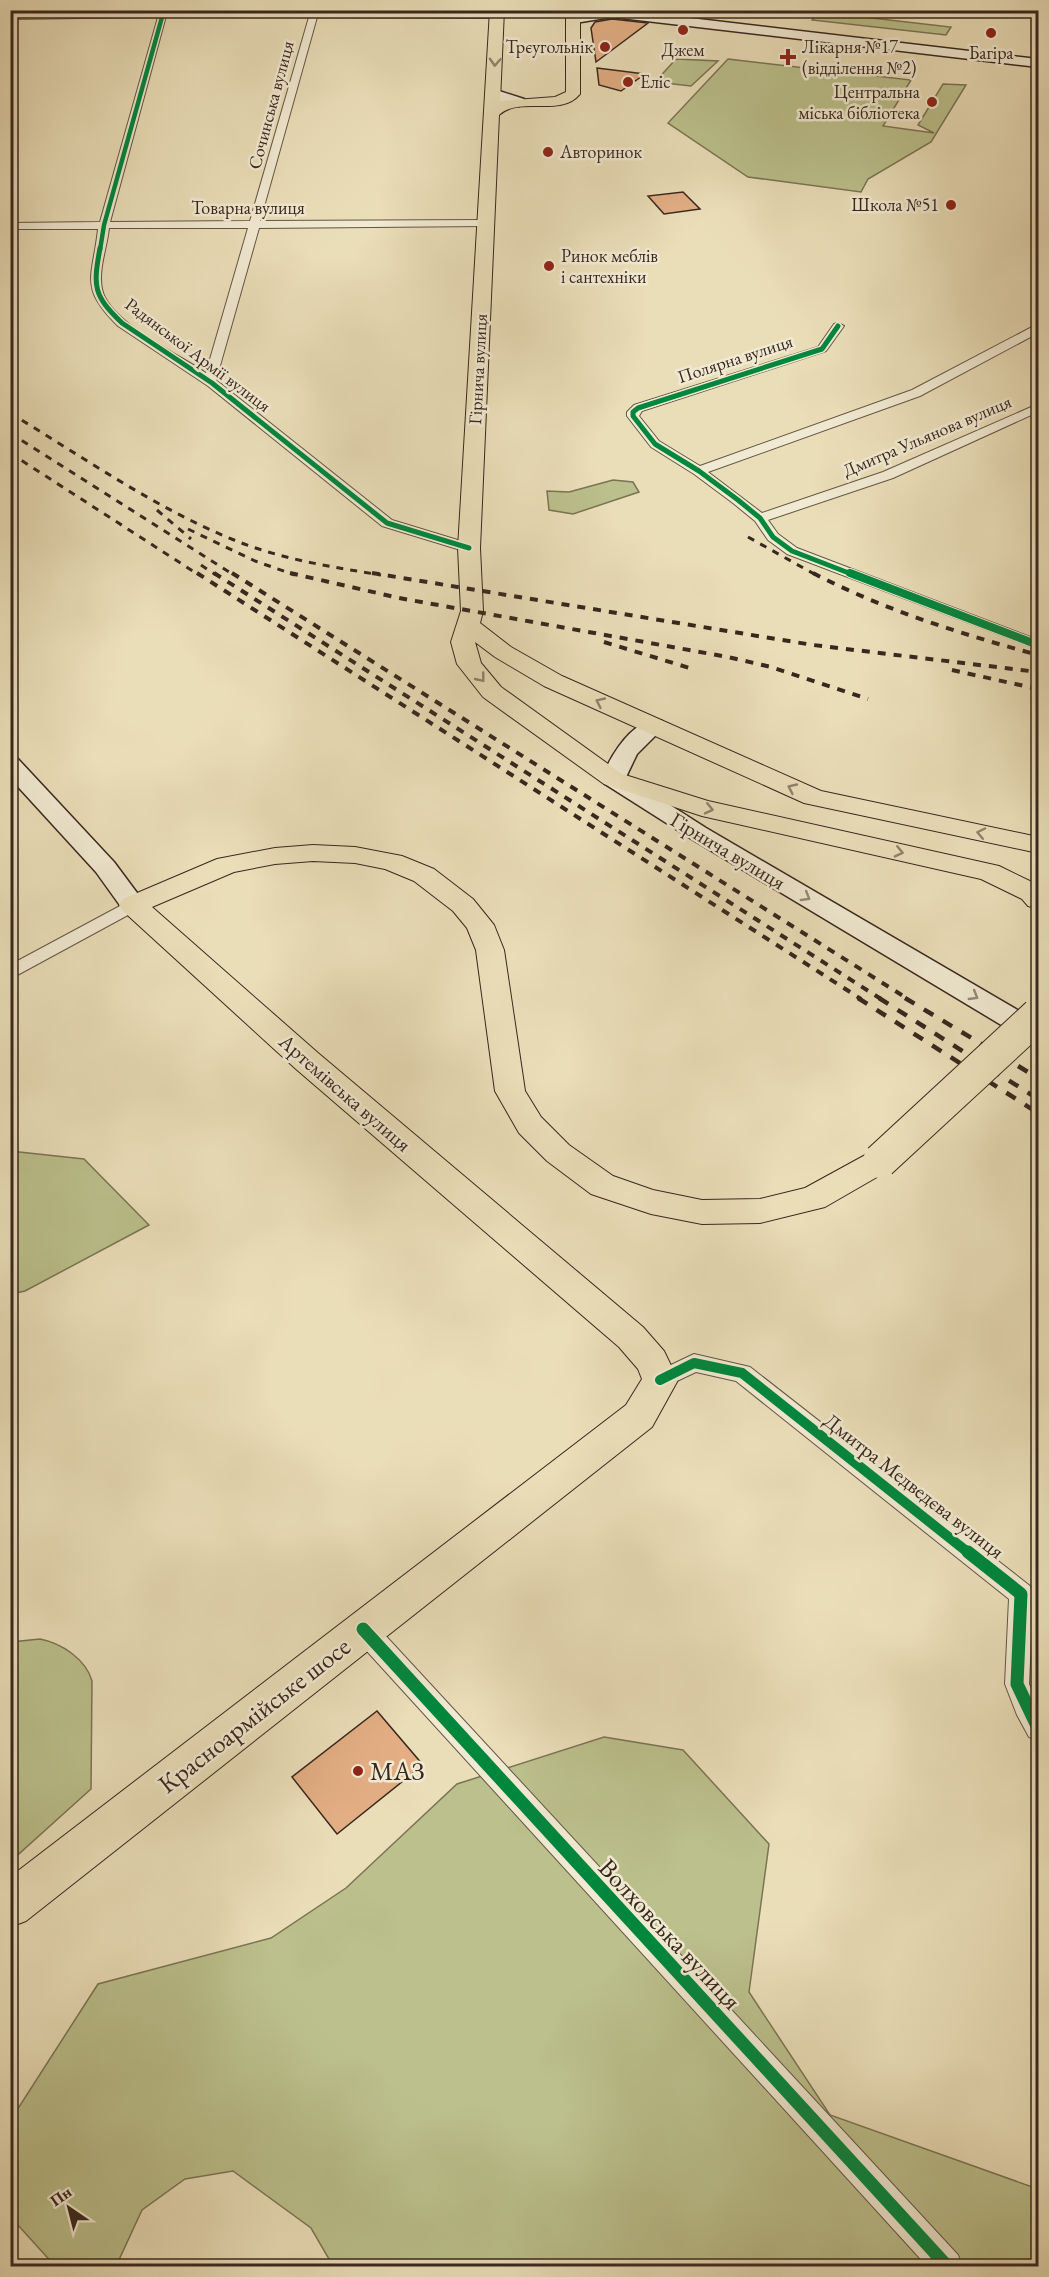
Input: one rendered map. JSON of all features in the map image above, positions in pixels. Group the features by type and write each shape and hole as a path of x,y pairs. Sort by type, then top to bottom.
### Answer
{"main road":[{"path":"643,10 1038,56"},
{"path":"492,112 501,105 558,101 573,94 574,15 610,12 1038,63"},
{"name":"Гірнича вулиця","path":"497,13 469,548 472,611 463,642 469,664 492,692 613,779 698,833 1038,1034"},
{"path":"493,93 501,98 519,102"},
{"path":"469,626 503,652 553,681 813,797 1038,845"},
{"path":"654,726 632,743 621,759 613,779 702,808 989,872 1032,893 1038,900"},
{"name":"Артемівська вулиця","path":"10,764 105,867 133,905 316,1069 631,1337 652,1360 660,1380"},
{"path":"133,905 227,865 275,856 355,855 392,862 424,875 463,905 480,925 490,950 510,1091 530,1125 558,1153 602,1185 651,1202 702,1212 759,1211 814,1198 880,1161 1038,1015"},
{"name":"Красноармійське шосе","path":"10,1905 639,1416 660,1380"}],"street":[{"path":"10,17 163,12 497,13"},
{"name":"Радянської Армії вулиця","path":"163,12 104,225 103,246 95,279 98,296 131,330 210,381 387,523 407,531 454,542 469,548"},
{"name":"Сочинська вулиця","path":"210,381 314,12"},
{"name":"Товарна вулиця","path":"10,226 486,222"},
{"name":"Полярна вулиця","path":"699,471 655,444 633,416 633,412 638,408 822,349 838,326"},
{"path":"699,471 916,393 1037,329"},
{"name":"Дмитра Ульянова вулиця","path":"760,518 888,475 1038,408"},
{"path":"699,471 760,518 773,537 792,551 1038,645"},
{"path":"10,974 133,905"},
{"name":"Дмитра Медведєва вулиця","path":"660,1380 694,1364 742,1373 1021,1594 1017,1684 1038,1728"},
{"name":"Волховська вулиця","path":"363,1629 947,2266"}],"green space":[{"path":"819,12 951,27 946,35 812,20"},
{"path":"676,59 718,61 691,86 655,82"},
{"path":"728,59 911,80 883,126 934,133 918,125 943,84 966,85 931,142 868,179 861,192 748,177 668,123"},
{"path":"613,480 633,482 639,492 573,514 549,510 547,491 569,492"},
{"path":"10,1151 84,1159 149,1225 25,1291 11,1294"},
{"path":"40,1639 56,1644 72,1653 89,1673 92,1681 91,1789 11,1861 11,1642"},
{"path":"604,1737 683,1750 769,1844 749,1992 830,2115 1038,2189 1038,2266 333,2266 311,2228 233,2171 185,2179 142,2210 117,2264 55,2266 16,2223 11,2198 10,2132 17,2110 98,1984 271,1938 346,1888 457,1784"}],"building":[{"name":"Трєугольнік","path":"612,19 648,23 596,62 591,28 595,22"},
{"path":"597,68 645,74 621,91 599,85"},
{"path":"683,192 700,209 664,214 648,196"},
{"name":"МАЗ","path":"377,1711 423,1765 337,1834 292,1777"}],"railway":[{"path":"10,413 176,513 234,540 288,557 381,575"},
{"path":"10,433 234,575"},
{"path":"10,453 199,575"},
{"path":"157,510 191,539"},
{"path":"188,529 255,561 295,575"},
{"path":"748,537 816,575"},
{"path":"201,565 216,575"},
{"path":"197,573 861,999"},
{"path":"214,573 881,999"},
{"path":"232,573 908,999"},
{"path":"290,573 399,598 728,657 771,667 868,699"},
{"path":"372,573 813,645 1038,672"},
{"path":"813,573 895,610 980,639 1038,655"},
{"path":"604,642 693,669"},
{"path":"952,670 1038,689"},
{"path":"858,998 1038,1113"},
{"path":"879,998 1038,1099"},
{"path":"905,998 1038,1078"}],"cycle path":[{"path":"164,10 104,225 96,272 99,297 109,311 136,334 212,383 387,523 407,531 469,548"},
{"path":"838,326 822,349 638,408 633,412 633,416 655,444 699,471 738,500 760,518 773,537 792,551 1038,645"},
{"path":"660,1380 694,1363 742,1373 1021,1594 1017,1684 1038,1728"},
{"path":"363,1629 947,2266"}],"place":[{"name":"Джем","path":"683,30"},
{"name":"Багіра","path":"991,33"},
{"name":"Трєугольнік","path":"605,47"},
{"name":"Лікарня №17 (відділення №2)","path":"788,57"},
{"name":"Еліс","path":"628,82"},
{"name":"Центральна міська бібліотека","path":"932,102"},
{"name":"Авторинок","path":"548,152"},
{"name":"Школа №51","path":"951,205"},
{"name":"Ринок меблів і сантехніки","path":"549,266"},
{"name":"МАЗ","path":"358,1771"}]}
